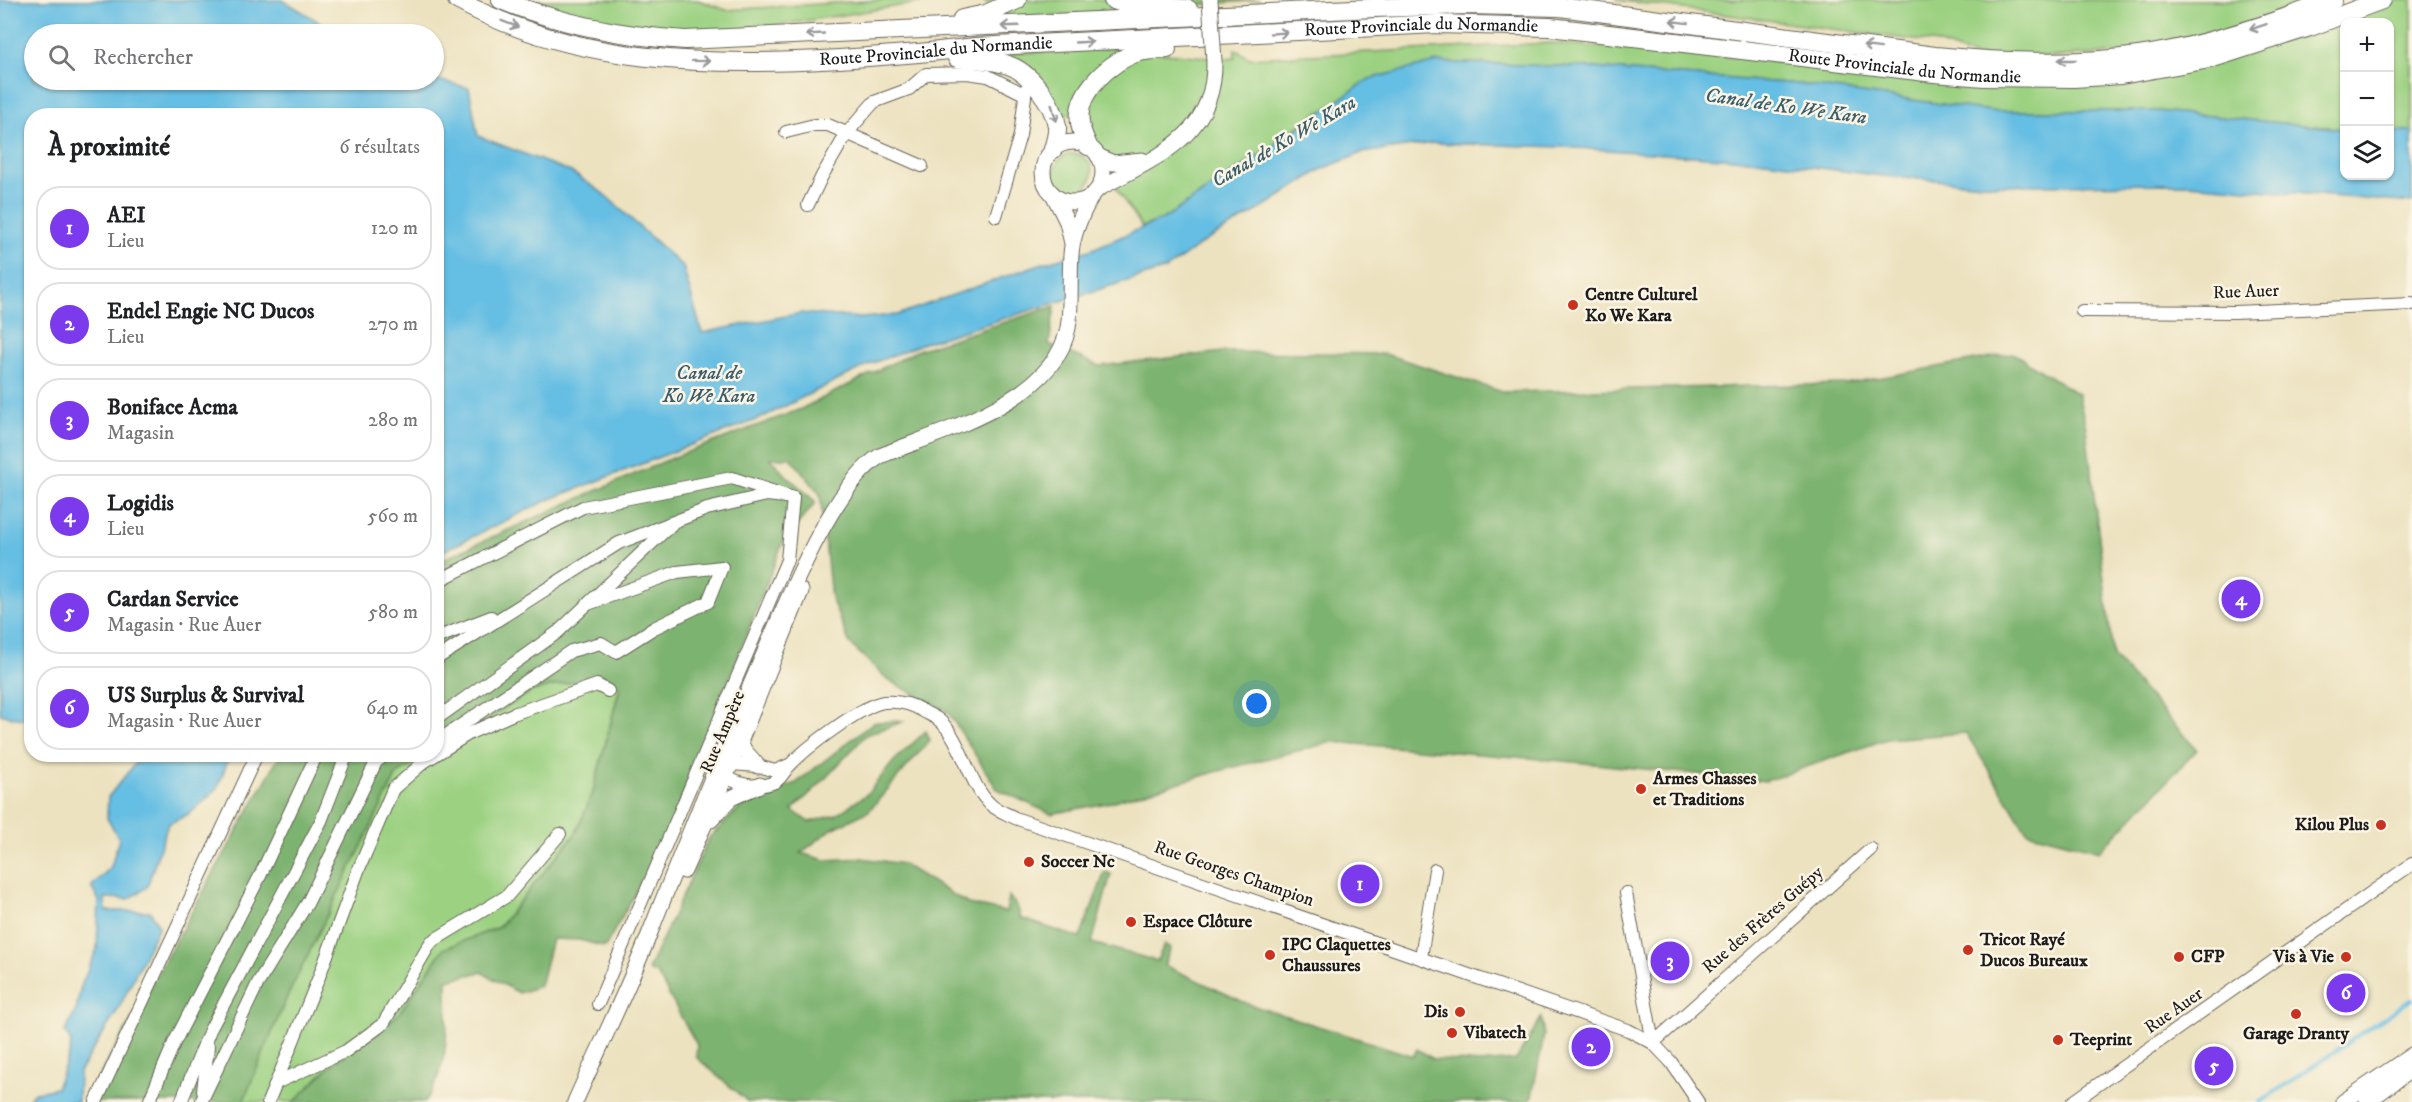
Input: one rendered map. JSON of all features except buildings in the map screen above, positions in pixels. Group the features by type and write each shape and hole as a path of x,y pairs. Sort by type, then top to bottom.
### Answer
{"highway":[{"name":"Route Provinciale du Normandie","path":"457,0 506,22 572,45 644,57 688,61 789,62 926,54 975,47 1437,24 1550,27 1934,73 1984,77 2074,78 2121,75 2210,59 2310,27 2382,0"},
{"name":"Route Provinciale du Normandie","path":"501,0 531,12 568,22 644,38 686,40 1442,6 1560,7 1935,56 1985,60 2075,60 2166,51 2251,30 2333,0"},
{"path":"903,30 986,14 1017,0"},
{"path":"1113,0 1129,5 1166,6 1243,15"},
{"path":"1093,151 1080,122 1083,100 1091,85 1108,69 1138,52 1203,46 1246,34"},
{"path":"926,54 983,59 1011,66 1027,87 1051,104 1058,128 1053,149"}],"main road":[{"path":"1053,194 1068,202 1085,200 1181,139 1203,116 1212,90 1214,61 1210,0"},
{"path":"1071,248 1067,222 1044,180 1043,171 1048,155 1053,149 1070,142 1093,151 1113,163 1154,158"},
{"path":"1071,248 1082,213 1095,192 1103,172 1093,151"},
{"name":"Rue Ampère","path":"575,1102 647,940 706,788 763,657 821,532 837,504 866,464 880,456 997,408 1033,384 1056,358 1068,329 1071,248"},
{"name":"Rue Ampère","path":"647,940 662,920 740,741 795,610 821,532"},
{"path":"740,741 744,750 758,766"},
{"path":"699,836 731,798 760,785"},
{"path":"2368,1101 2408,1062"},
{"path":"2343,1102 2408,1062"}],"street":[{"path":"808,205 847,134 874,102 909,89 926,74 967,73 988,76 1027,87 1020,135 996,216"},
{"path":"786,132 814,125 828,125 922,166"},
{"name":"Rue Auer","path":"2082,311 2235,312 2412,304"},
{"path":"444,578 583,507 732,478 793,498"},
{"path":"444,654 619,543 706,509 767,495 793,498"},
{"path":"598,1004 787,560 793,498"},
{"path":"444,712 558,632 675,521"},
{"path":"444,737 571,651 601,643 616,652 654,628 708,602 722,567 676,572 588,604"},
{"path":"444,635 514,608"},
{"path":"706,788 726,770 763,657"},
{"path":"444,750 470,733 513,714 597,685 608,691"},
{"name":"Rue Georges Champion","path":"760,785 776,781 790,765 853,716 873,704 895,701 916,706 939,720 948,730 979,790 992,806 1016,818 1628,1030 1653,1043 1671,1062 1698,1102"},
{"path":"96,1102 253,762"},
{"path":"149,1102 174,1043 260,876 312,762"},
{"path":"182,1102 210,1030 321,821 344,762"},
{"path":"202,1101 258,983 308,902 376,762"},
{"path":"415,770 416,762"},
{"path":"268,1102 319,977 358,871 393,789 427,762"},
{"path":"726,770 758,766 775,771 790,765"},
{"path":"726,770 730,781 743,785 760,785"},
{"path":"276,1083 346,1051 383,1023 431,942 507,896 560,834"},
{"name":"Rue des Frères Guépy","path":"1653,1043 1871,849"},
{"name":"Rue Auer","path":"2073,1102 2412,864"},
{"path":"1422,957 1435,870"},
{"path":"1626,893 1653,1043"},
{"path":"202,1101 210,1030"}],"green space":[{"path":"501,0 698,0 726,10 882,0 937,0 685,40"},
{"path":"983,0 1260,0 1003,20"},
{"path":"1616,0 2333,0 2166,51 1985,60 1937,43"},
{"path":"2382,0 2412,0 2412,132 2394,132 2394,18 2340,18 2340,129 2158,111 1991,111 1798,84 1580,67 1437,62 1317,113 1247,164 1163,219 1142,227 1119,193 1077,114 1061,115 988,54 1116,48 1225,59 1235,58 1235,49 1249,58 1551,43 1984,77 2030,78"},
{"path":"1073,154 1086,160 1092,173 1086,186 1073,192 1060,186 1054,173 1060,160"},
{"path":"1055,306 1049,344 1099,366 1223,352 1385,354 1503,392 1845,384 2013,353 2078,394 2086,428 2113,656 2197,750 2100,851 2027,832 1966,733 1887,739 1766,781 1564,761 1332,742 1107,803 1051,814 997,789 948,712 888,680 850,644 831,598 820,494 791,458 770,458 816,502 783,542 667,837 605,947 580,940 552,939 540,986 519,993 481,972 447,980 446,1043 439,1074 425,1102 294,1102 325,1071 399,1014 443,949 499,927 576,833 593,792 620,687 604,675 532,691 444,746 444,559 672,458 801,409 918,350"},
{"path":"604,675 620,686 593,792 576,833 499,927 443,949 399,1014 325,1071 294,1102 243,1102 286,999 397,774 417,762 444,762 444,745 532,691"},
{"path":"905,721 866,735 792,810 809,822 836,815 867,794 894,761 926,731 930,740 869,811 832,829 801,853 825,860 862,858 903,864 968,904 1006,912 1009,896 1018,908 1020,918 1080,938 1105,872 1111,874 1092,943 1157,961 1164,945 1171,948 1164,965 1248,1004 1413,1056 1417,1049 1433,1059 1480,1063 1516,1060 1541,1018 1544,1035 1532,1096 1527,1102 748,1102 696,1057 697,1045 657,974 648,970 709,838 739,808 796,783 874,722"},
{"path":"276,762 417,762 397,774 286,999 243,1102 85,1102"}],"water":[{"name":"Canal de Ko We Kara","path":"0,0 283,0 323,24 24,24 24,90 444,90 444,82 469,88 478,136 571,172 603,193 683,267 702,333 801,313 861,318 897,315 1040,264 1090,250 1163,219 1369,79 1437,62 1580,67 1798,84 1991,111 2158,111 2340,129 2340,180 2394,180 2394,132 2412,132 2412,203 2189,184 1997,185 1883,176 1765,161 1563,147 1434,143 1362,153 1320,170 1264,207 1204,242 1166,269 924,343 868,365 761,418 548,500 444,551 444,108 24,108 24,719 0,714"},
{"path":"136,762 227,762 217,789 189,814 168,824 147,887 129,899 105,898 106,911 150,911 159,926 119,1008 79,1072 78,1102 27,1102 33,1093 56,1088 70,1052 71,1041 65,1032 76,1010 81,986 97,949 99,900 91,887 111,867 119,839 107,818 108,797"}],"waterway":[{"path":"2260,1102 2412,999"}],"place":[{"name":"Centre Culturel Ko We Kara","path":"1573,305"},
{"name":"Logidis","path":"2241,599"},
{"name":"Armes Chasses et Traditions","path":"1641,789"},
{"name":"Kilou Plus","path":"2381,825"},
{"name":"Soccer Nc","path":"1029,862"},
{"name":"AEI","path":"1360,884"},
{"name":"Espace Clôture","path":"1131,922"},
{"name":"Tricot Rayé Ducos Bureaux","path":"1968,950"},
{"name":"IPC Claquettes Chaussures","path":"1270,955"},
{"name":"CFP","path":"2179,957"},
{"name":"Vis à Vie","path":"2346,957"},
{"name":"Boniface Acma","path":"1670,961"},
{"name":"US Surplus & Survival","path":"2346,993"},
{"name":"Dis","path":"1460,1012"},
{"name":"Garage Dranty","path":"2296,1014"},
{"name":"Vibatech","path":"1452,1033"},
{"name":"Teeprint","path":"2058,1040"},
{"name":"Endel Engie NC Ducos","path":"1591,1047"},
{"name":"Cardan Service","path":"2214,1066"}]}
